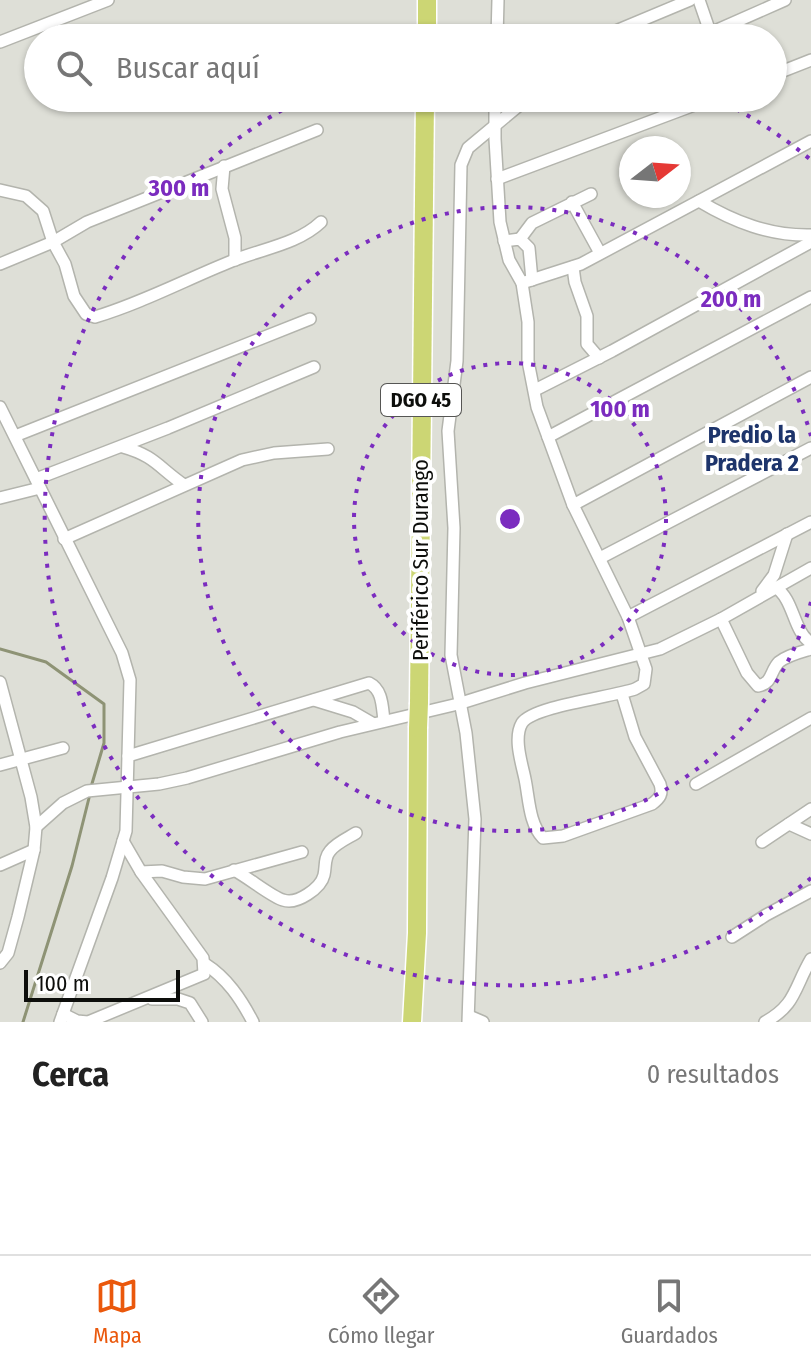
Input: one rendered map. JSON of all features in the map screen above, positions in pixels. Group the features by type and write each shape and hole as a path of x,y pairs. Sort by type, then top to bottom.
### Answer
{"highway":[{"path":"427,0 427,24"},
{"name":"Periférico Sur Durango","path":"412,1022 417,933 425,112"}],"street":[{"path":"73,0 85,9"},
{"path":"46,24 108,0"},
{"path":"497,24 498,0"},
{"path":"633,24 690,0"},
{"path":"699,0 702,24"},
{"path":"729,24 785,0"},
{"path":"0,42 24,33"},
{"path":"787,69 811,60"},
{"path":"495,112 500,222 509,260 527,281"},
{"path":"483,1022 469,1019 475,819 466,733 458,704 450,633 454,528 448,431 459,323 461,165 468,148 495,128 509,112"},
{"path":"497,179 676,112"},
{"path":"0,264 53,242 87,222 317,130"},
{"path":"527,281 573,267 811,141"},
{"path":"224,166 222,189 235,238 235,260"},
{"path":"0,190 26,196 43,211 53,242 65,264 74,296 86,314 95,317 290,241 312,231 321,222"},
{"path":"504,241 520,239 532,223 591,194"},
{"path":"699,201 740,222 765,230 811,235"},
{"path":"572,202 600,253"},
{"path":"520,239 529,248 528,361 548,437 573,505 628,617 646,669 644,684 622,694 541,712 522,723 519,740 521,756 535,827 543,838 563,836 652,804 659,798 662,792 660,784 635,737 622,694"},
{"path":"535,390 811,242"},
{"path":"573,267 587,316 587,344 599,358"},
{"path":"548,437 811,297"},
{"path":"9,432 310,319"},
{"path":"0,498 314,367"},
{"path":"573,505 811,377"},
{"path":"0,407 9,432 38,484 127,667 130,695 128,787 123,841 61,1018 88,1022 204,974 205,964"},
{"path":"122,447 144,453 184,485"},
{"path":"600,558 811,448"},
{"path":"64,539 211,472 262,455 328,449"},
{"path":"628,617 811,522"},
{"path":"756,597 774,575 787,534"},
{"path":"36,827 76,795 102,788 187,778 378,722 458,704 660,649 811,568"},
{"path":"721,619 747,673 758,686 767,683 773,677 776,665 811,646 802,634 786,598 775,587"},
{"path":"0,682 36,827 34,850 12,941 0,963"},
{"path":"128,756 369,683 380,697 378,722"},
{"path":"314,700 378,722"},
{"path":"696,784 811,718"},
{"path":"0,765 63,748"},
{"path":"762,842 811,809"},
{"path":"789,824 811,834"},
{"path":"234,870 254,880 280,900 297,900 313,890 324,877 325,862 333,847 356,833"},
{"path":"123,841 205,964 219,973 253,1022"},
{"path":"0,865 34,850"},
{"path":"141,872 162,871 205,879 302,852"},
{"path":"732,937 811,891"},
{"path":"765,1022 778,1019 795,994 811,959"},
{"path":"140,999 184,1000 190,1003 202,1022"}],"waterway":[{"path":"0,649 46,662 104,704 104,743 91,787"},
{"path":"23,1022 72,866 90,794"}],"district":[{"name":"Predio la Pradera 2","path":"752,449"}]}
